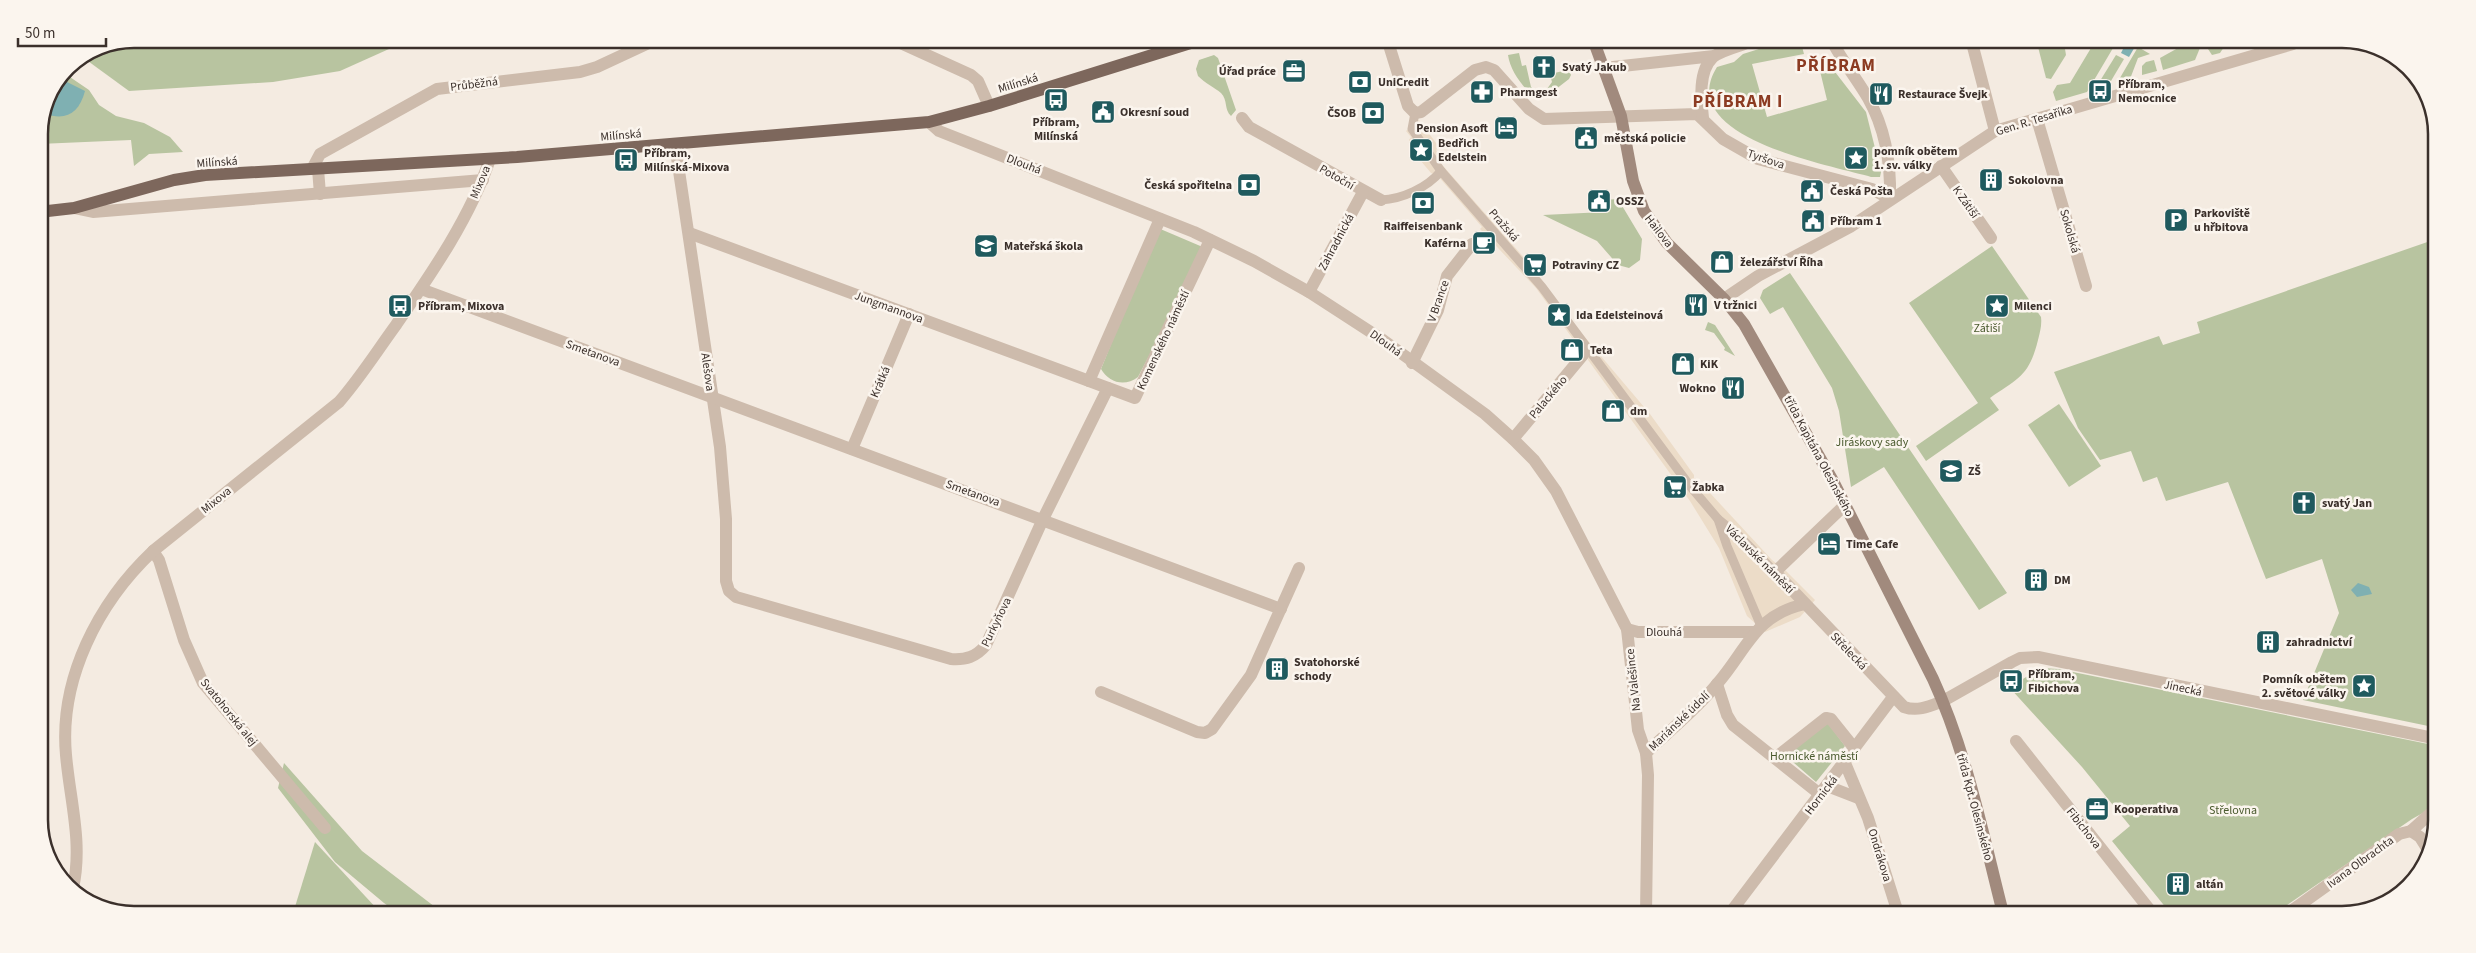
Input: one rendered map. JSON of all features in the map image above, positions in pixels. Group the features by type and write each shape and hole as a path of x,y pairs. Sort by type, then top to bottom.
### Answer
{"main road":[{"name":"Milínská","path":"48,211 74,208 174,180 205,175 490,159 929,122 989,106 1165,48"},
{"name":"Hailova","path":"1596,48 1627,116 1633,181 1644,211 1667,243 1724,298"},
{"name":"třída Kapitána Olesinského","path":"1724,298 1744,324 1845,505 1900,611 1943,701"},
{"name":"třída Kpt. Olesinského","path":"1943,701 1971,785 2001,906"}],"street":[{"name":"Průběžná","path":"315,169 320,154 437,89 580,72 597,67 638,48"},
{"path":"912,48 972,75 978,81 989,106"},
{"path":"1390,48 1408,106 1415,113 1421,112 1475,70 1486,67 1494,70 1529,109 1549,120 1690,113 1704,118"},
{"path":"1604,68 1714,56 1735,48"},
{"path":"1836,48 1868,99 1876,116 1888,160 1890,199"},
{"path":"1973,48 1995,131"},
{"name":"Gen. R. Tesaříka","path":"1724,298 1758,276 1850,227 1995,131 2279,48"},
{"path":"1704,118 1701,102 1704,75 1714,56"},
{"name":"Pražská","path":"1415,113 1412,129 1440,173 1486,230 1542,287 1586,352 1694,483 1718,519"},
{"name":"Potoční","path":"1242,118 1249,127 1380,200 1418,190 1440,173"},
{"name":"Tyršova","path":"1704,118 1723,139 1758,159 1872,189 1890,199"},
{"name":"Sokolská","path":"2037,119 2086,286"},
{"name":"Dlouhá","path":"929,122 939,131 1210,240 1309,292 1383,340 1485,414 1534,460 1556,491 1627,629 1638,632 1757,629"},
{"name":"Alešova","path":"675,144 720,448 726,520 726,581 729,591 736,597"},
{"name":"Mixova","path":"75,882 78,869 78,845 66,756 65,731 72,681 82,653 97,624 136,566 339,402 354,384 421,289 483,180 490,159"},
{"name":"K Zátiší","path":"1941,166 1991,238"},
{"path":"315,169 320,194"},
{"path":"74,208 93,212 483,180"},
{"name":"Zahradnická","path":"1309,292 1363,192"},
{"path":"1089,381 1160,219"},
{"name":"Jungmannova","path":"689,233 1089,381"},
{"name":"Komenského náměstí","path":"1089,381 1135,398 1210,240"},
{"name":"V Brance","path":"1412,362 1438,310 1447,276 1472,244"},
{"name":"Smetanova","path":"421,289 1281,609"},
{"name":"Krátká","path":"852,449 909,314"},
{"name":"Palackého","path":"1513,439 1586,352"},
{"name":"Purkyňova","path":"736,597 942,657 963,660 980,653 986,645 1043,519 1108,388"},
{"path":"1775,572 1845,505"},
{"name":"Václavské náměstí","path":"1718,519 1739,536 1805,604"},
{"name":"Václavské náměstí","path":"1718,519 1757,629 1796,606 1805,604"},
{"name":"Svatohorská alej","path":"153,551 159,560 184,640 203,683 325,828"},
{"path":"1101,692 1197,732 1205,733 1212,729 1251,675 1299,568"},
{"name":"Střelecká","path":"1805,604 1893,697"},
{"name":"Na Valešince","path":"1627,629 1638,730 1646,753"},
{"name":"Mariánské údolí","path":"1646,906 1648,775 1646,753 1717,684 1757,629"},
{"name":"Jinecká","path":"1943,701 2020,658 2038,657 2428,737"},
{"path":"1717,684 1727,715 1733,725 1775,758 1824,791 1858,798"},
{"path":"1893,697 1910,709 1926,708 1943,701"},
{"name":"Hornická","path":"1735,906 1824,791 1893,697"},
{"path":"1775,758 1826,718 1831,719 1855,749"},
{"name":"Fibichova","path":"2016,741 2147,906"},
{"name":"Ondrákova","path":"1844,763 1868,818 1896,906"},
{"path":"2425,844 2420,837 2411,832 2428,816"},
{"name":"Ivana Olbrachta","path":"2298,906 2399,834 2411,832"}],"green space":[{"path":"133,48 389,49 340,71 273,82 129,91 88,61 100,54 117,49"},
{"path":"1762,48 1802,48 1804,54 1752,64 1767,117 1827,100 1820,71 1832,68 1866,112 1881,172 1880,177 1871,177 1823,165 1792,155 1762,144 1735,129 1717,112 1709,91 1717,67 1734,62 1743,54"},
{"path":"2038,48 2065,48 2066,55 2051,79 2046,78"},
{"path":"2091,48 2113,48 2087,92 2056,101 2053,92 2057,85 2070,83"},
{"path":"2137,48 2150,54 2138,58 2130,79 2117,83"},
{"path":"2178,48 2200,48 2195,60 2163,70 2160,58"},
{"path":"2223,48 2220,53 2212,55 2208,49"},
{"path":"1519,53 1522,66 1526,65 1531,87 1538,92 1547,89 1552,82 1550,74 1563,71 1562,68 1569,70 1571,75 1569,79 1547,96 1534,97 1511,67 1508,55"},
{"path":"1214,55 1218,58 1236,110 1231,116 1227,111 1225,99 1221,93 1198,76 1196,69 1199,60"},
{"path":"2116,55 2124,59 2108,86 2095,89"},
{"path":"2154,60 2157,71 2142,75 2142,66 2146,62"},
{"path":"70,77 89,90 99,105 116,116 144,123 170,137 183,152 149,154 134,166 131,140 48,144 49,117 54,100"},
{"path":"1618,199 1642,239 1640,260 1629,268 1618,265 1597,241 1543,215 1604,212 1603,200"},
{"path":"1158,228 1205,248 1138,377 1128,382 1118,382 1108,378 1101,369"},
{"path":"2428,242 2428,726 2303,700 2339,613 2322,559 2266,579 2228,482 2166,501 2157,477 2143,482 2131,451 2100,460 2078,428 2054,372 2159,336 2163,345 2200,333 2197,322"},
{"name":"Zátiší","path":"1992,246 2041,317 2041,328 2035,352 2022,375 1990,398 1999,410 1926,461 1916,446 1978,403 1909,303"},
{"name":"Jiráskovy sady","path":"1790,273 2007,593 1979,610 1884,467 1851,487 1839,411 1832,388 1783,307 1770,314 1760,298 1763,290"},
{"path":"1708,322 1715,325 1735,356 1724,350 1725,348 1714,333 1705,330"},
{"path":"2059,404 2101,466 2069,487 2028,425"},
{"name":"Střelovna","path":"2042,668 2058,669 2428,744 2428,810 2412,819 2286,906 2165,906 2112,841 2130,826 2082,767 2009,687"},
{"name":"Hornické náměstí","path":"1827,722 1845,746 1816,782 1786,756"},
{"path":"284,763 362,851 434,906 388,906 384,903 335,862 278,788"},
{"path":"315,842 374,906 295,906"}],"shaded area":[{"path":"1419,120 1439,147 1436,150 1440,156 1437,159 1534,269 1572,322 1650,414 1694,475 1694,478 1698,480 1772,560 1815,600 1800,617 1765,632 1747,616 1719,548 1690,501 1536,288 1480,229 1482,227 1438,176 1431,173 1415,154 1409,140 1411,137 1406,131"}],"water":[{"path":"2124,48 2134,48 2129,57 2121,53"},
{"path":"66,81 85,91 76,110 66,116 50,115 54,100"},
{"path":"2358,583 2369,587 2372,594 2357,597 2351,590"}],"place":[{"name":"Svatý Jakub","path":"1544,67"},
{"name":"Úřad práce","path":"1294,71"},
{"name":"UniCredit","path":"1360,82"},
{"name":"Příbram, Nemocnice","path":"2100,91"},
{"name":"Pharmgest","path":"1482,92"},
{"name":"Restaurace Švejk","path":"1881,94"},
{"name":"Příbram, Milínská","path":"1056,100"},
{"name":"Okresní soud","path":"1103,112"},
{"name":"ČSOB","path":"1373,113"},
{"name":"Pension Asoft","path":"1506,128"},
{"name":"městská policie","path":"1586,138"},
{"name":"Bedřich Edelstein","path":"1421,150"},
{"name":"pomník obětem 1. sv. války","path":"1856,158"},
{"name":"Příbram, Milínská-Mixova","path":"626,160"},
{"name":"Sokolovna","path":"1991,180"},
{"name":"Česká spořitelna","path":"1249,185"},
{"name":"Česká Pošta","path":"1812,191"},
{"name":"OSSZ","path":"1599,201"},
{"name":"Raiffeisenbank","path":"1423,203"},
{"name":"Parkoviště u hřbitova","path":"2176,220"},
{"name":"Příbram 1","path":"1813,221"},
{"name":"Kaférna","path":"1484,243"},
{"name":"Mateřská škola","path":"986,246"},
{"name":"železářství Říha","path":"1722,262"},
{"name":"Potraviny CZ","path":"1535,265"},
{"name":"V tržnici","path":"1696,305"},
{"name":"Příbram, Mixova","path":"400,306"},
{"name":"Milenci","path":"1997,306"},
{"name":"Ida Edelsteinová","path":"1559,315"},
{"name":"Teta","path":"1572,350"},
{"name":"KiK","path":"1683,364"},
{"name":"Wokno","path":"1733,388"},
{"name":"dm","path":"1613,411"},
{"name":"ZŠ","path":"1951,471"},
{"name":"Žabka","path":"1675,487"},
{"name":"svatý Jan","path":"2304,503"},
{"name":"Time Cafe","path":"1829,544"},
{"name":"DM","path":"2036,580"},
{"name":"zahradnictví","path":"2268,642"},
{"name":"Svatohorské schody","path":"1277,669"},
{"name":"Příbram, Fibichova","path":"2011,681"},
{"name":"Pomník obětem 2. světové války","path":"2364,686"},
{"name":"Kooperativa","path":"2097,809"},
{"name":"altán","path":"2178,884"}],"district":[{"name":"PŘÍBRAM","path":"1836,65"},
{"name":"PŘÍBRAM I","path":"1738,101"}]}
